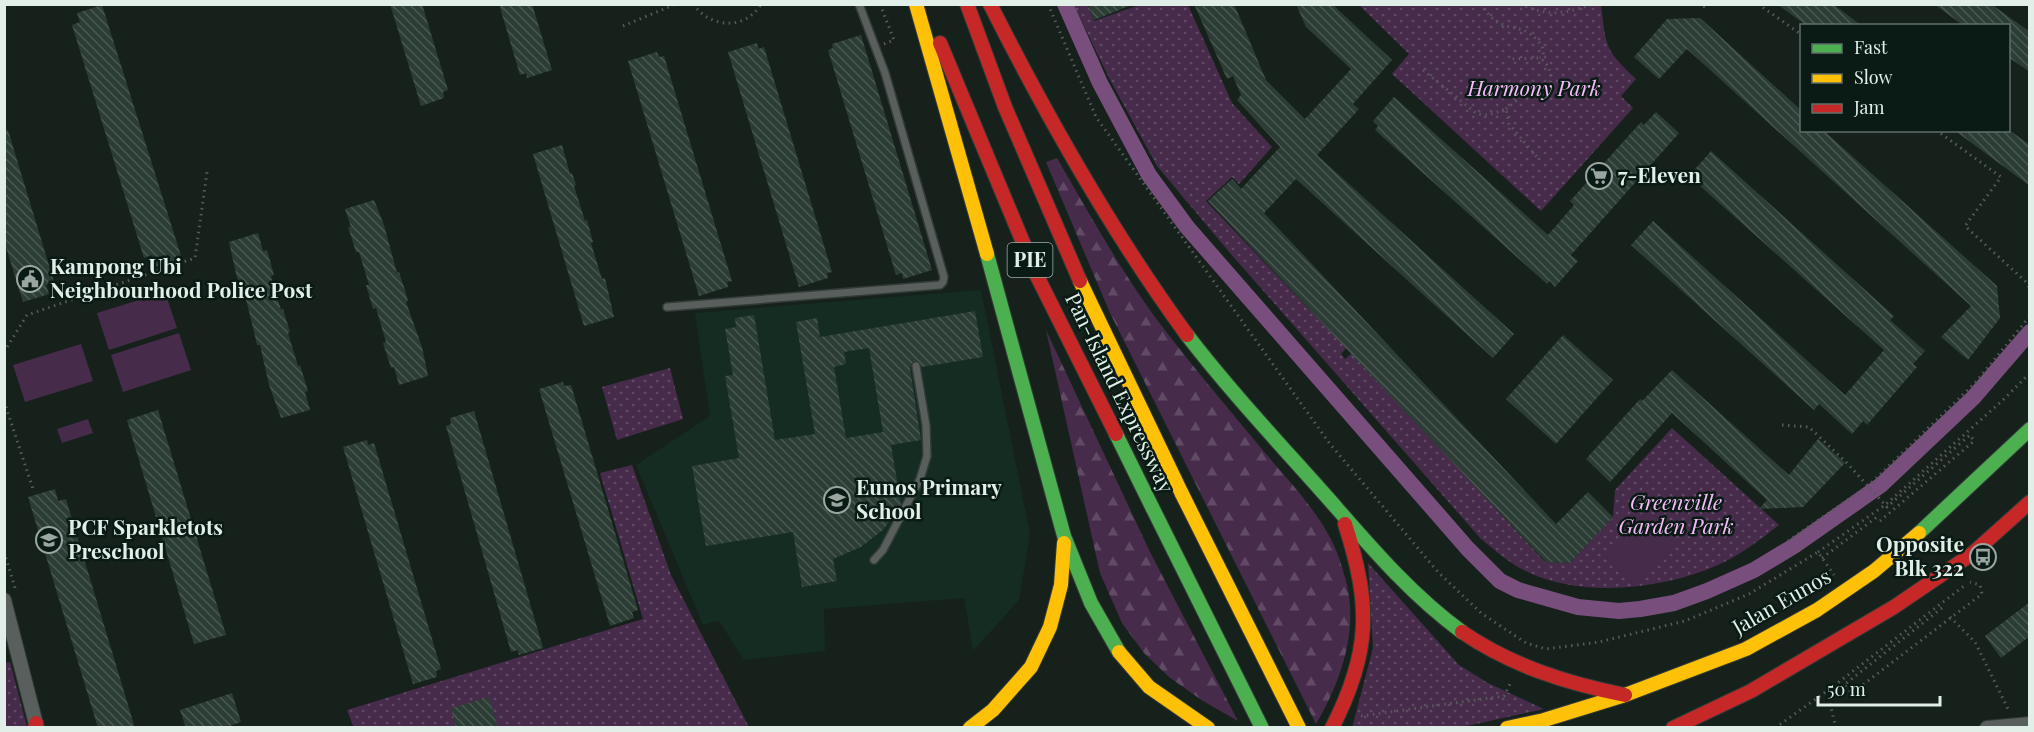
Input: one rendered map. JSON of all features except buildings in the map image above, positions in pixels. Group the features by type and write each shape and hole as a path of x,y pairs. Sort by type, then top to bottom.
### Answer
{"highway":[{"path":"916,4 1064,536 1091,603 1115,648 1149,687 1208,728"},
{"name":"Pan-Island Expressway","path":"924,4 1037,276 1262,728"},
{"name":"Pan-Island Expressway","path":"967,4 1005,107 1070,260 1182,494 1299,728"},
{"path":"990,4 1079,168 1142,272 1220,378 1406,584 1443,618 1484,646 1520,665 1576,685 1625,694"},
{"name":"Jalan Eunos","path":"1507,728 1544,720 1625,694 1746,649 1817,610 1895,554 2030,429"},
{"path":"1673,728 1751,691 1894,607 1972,554 2030,502"},
{"path":"1334,723 1354,684 1363,641 1365,607 1355,553 1341,513"},
{"path":"970,728 993,710 1031,667 1050,627 1061,585 1064,536"}],"street":[{"path":"4,600 36,726"},
{"path":"1987,728 2023,724"}],"lane":[{"path":"667,307 940,285 943,282 944,277 885,74 859,4"},
{"path":"874,560 883,550 920,479 927,456 926,424 916,366"}],"path":[{"path":"623,26 676,4"},
{"path":"693,4 704,16 717,23 732,24 750,16 761,4"},
{"path":"880,4 894,40 884,44"},
{"path":"1048,4 1096,117 1330,444 1438,572 1481,613 1526,643 1546,649 1599,642 1685,621 1749,594 1818,552 1885,505 2030,373"},
{"path":"1480,4 1497,22 1524,29 1531,34 1544,50 1540,58"},
{"path":"1519,5 1538,11 1563,13 1593,4"},
{"path":"1698,4 1707,8"},
{"path":"1758,4 1800,34"},
{"path":"1509,59 1540,58"},
{"path":"1423,70 1477,114 1488,115 1506,109 1526,93 1549,87 1552,79 1550,70 1540,58"},
{"path":"1506,109 1509,124 1537,157"},
{"path":"1939,132 2001,177 1965,226 2030,288"},
{"path":"4,352 27,315 195,258 207,172"},
{"path":"1788,541 1868,486 1975,383 2030,316"},
{"path":"4,401 33,489"},
{"path":"1782,425 1809,427 1887,507 1970,435 1974,441 1880,521"},
{"path":"1818,552 1822,558 1877,517"},
{"path":"1775,728 1827,692 1971,581 1980,585 1982,594 1852,693 1844,685 1942,608"},
{"path":"1950,617 1976,642 2023,724"},
{"path":"1334,723 1504,696 1520,665"},
{"path":"1827,692 1836,728"}],"shaded area":[{"name":"Eunos Primary School","path":"981,290 1030,534 1019,600 973,651 964,598 824,609 825,651 744,660 719,621 703,625 636,465 710,416 695,313"}],"green space":[{"name":"Greenville Garden Park","path":"1074,5 1088,5 1094,21 1139,5 1188,5 1232,103 1272,147 1239,184 1232,177 1206,201 1346,348 1341,354 1345,359 1352,353 1545,562 1570,563 1613,517 1615,490 1672,428 1779,525 1742,552 1718,565 1673,580 1649,585 1599,588 1575,586 1551,581 1530,573 1504,558 1481,539 1230,253 1157,166 1109,78"},
{"name":"Harmony Park","path":"1359,5 1601,5 1609,47 1618,61 1636,79 1621,96 1633,108 1541,211 1392,74 1409,54"},
{"path":"1057,158 1114,256 1152,313 1205,381 1305,500 1334,546 1347,585 1350,621 1345,657 1333,692 1316,724 1110,313 1046,162"},
{"path":"165,292 177,328 109,350 97,313"},
{"path":"1046,330 1150,552 1238,721 1203,701 1169,677 1144,653 1122,623 1100,573"},
{"path":"179,333 191,370 123,392 111,355"},
{"path":"81,344 93,381 25,402 13,365"},
{"path":"670,368 683,419 617,440 602,387"},
{"path":"88,419 93,433 62,443 57,429"},
{"path":"632,465 671,575 749,727 354,728 347,710 643,619 600,473"},
{"path":"1650,512 1679,540 1634,585 1606,557"},
{"path":"1368,563 1459,665 1488,683 1544,709 1462,727 1352,728 1373,648"},
{"path":"10,662 27,727 5,728 5,663"}],"waterway":[{"path":"1065,4 1100,83 1149,175 1187,227 1468,549 1500,581 1518,590 1578,607 1619,611 1674,603 1754,570 1794,546 1881,485 1973,398 2030,332"}],"traffic: fast":[{"path":"987,254 1064,536 1091,603 1119,652"},
{"path":"1187,335 1238,397 1374,551 1425,602 1462,632"},
{"path":"1919,533 2030,429"},
{"path":"1116,434 1153,509"},
{"path":"1153,509 1262,728"}],"traffic: slow":[{"path":"916,4 987,254"},
{"path":"1080,281 1182,494"},
{"path":"1182,494 1299,728"},
{"path":"1507,728 1544,720 1625,695 1746,649 1817,610 1874,571 1919,533"},
{"path":"970,728 993,710 1031,667 1050,627 1061,585 1064,543"},
{"path":"1119,652 1149,687 1208,728"}],"traffic: jam":[{"path":"967,4 1005,107 1080,281"},
{"path":"990,4 1082,174 1132,256 1187,335"},
{"path":"940,43 1037,276 1116,434"},
{"path":"1673,728 1751,691 1894,607 1972,554 2030,502"},
{"path":"1332,728 1354,675 1363,628 1363,604 1359,579 1345,524"},
{"path":"1462,632 1500,654 1540,672 1625,695"},
{"path":"35,728 36,723"}],"place":[{"name":"7-Eleven","path":"1599,176"},
{"name":"Kampong Ubi Neighbourhood Police Post","path":"30,279"},
{"name":"Eunos Primary School","path":"837,500"},
{"name":"PCF Sparkletots Preschool","path":"49,540"},
{"name":"Opposite Blk 322","path":"1983,557"}]}
